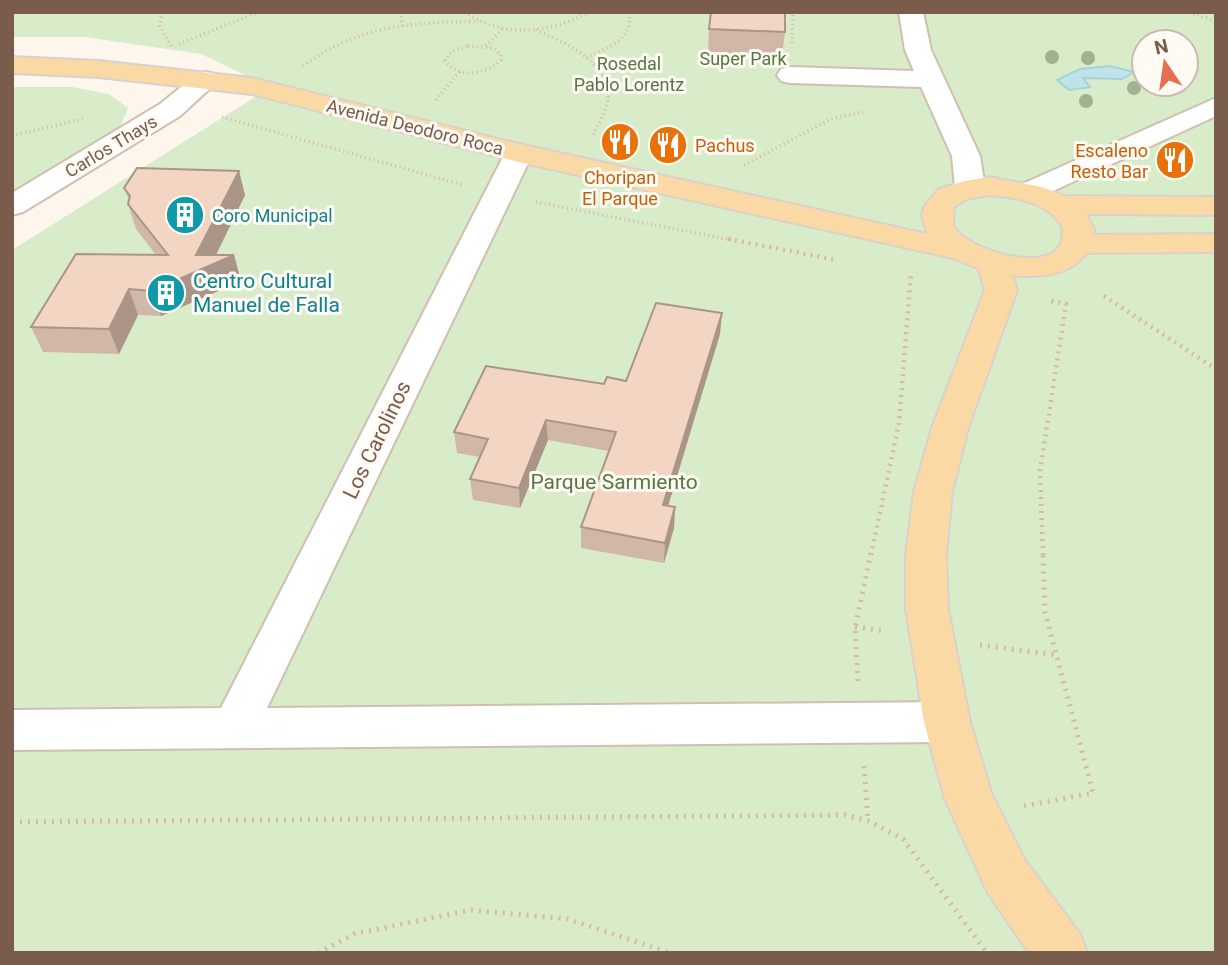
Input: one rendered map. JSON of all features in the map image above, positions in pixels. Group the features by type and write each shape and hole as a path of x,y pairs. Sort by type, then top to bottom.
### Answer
{"main road":[{"name":"Avenida Deodoro Roca","path":"12,65 99,69 252,86 519,153 1013,267 1044,264 1068,255 1077,244"},
{"path":"1061,953 1006,876 969,799 947,722 927,609 928,542 933,492 950,428 1001,290 977,257 949,242 940,231 936,221 937,210 954,193 970,188 1009,187 1030,191 1059,205 1072,218 1079,231 1077,244 1216,243"},
{"path":"1059,205 1216,206"},
{"name":"Avenida Deodoro Roca","path":"813,220 906,215 937,210"}],"street":[{"path":"911,12 918,50 966,156 970,188"},
{"path":"791,64 930,79"},
{"name":"Carlos Thays","path":"12,206 170,110 206,80"},
{"path":"1030,191 1216,106"},
{"name":"Los Carolinos","path":"235,726 519,153"},
{"path":"12,730 947,722"},
{"path":"1006,876 1038,953"}],"path":[{"path":"162,12 159,18 161,31 172,47 258,12"},
{"path":"400,12 403,27"},
{"path":"465,12 479,21 503,28 536,30 559,26 590,12"},
{"path":"585,57 611,47 627,36 632,20 629,12"},
{"path":"791,64 793,12"},
{"path":"1189,12 1216,21"},
{"path":"302,66 333,45 374,30 436,22 479,21"},
{"path":"485,46 503,28"},
{"path":"536,30 564,42 597,65 605,82 608,100 593,135"},
{"path":"468,46 485,46 501,55 498,64 485,71 460,71 447,64 447,55 468,46"},
{"path":"436,101 460,71"},
{"path":"744,165 831,118 870,110"},
{"path":"12,136 89,118"},
{"path":"868,821 855,626 899,423 911,274"},
{"path":"1104,296 1216,369"},
{"path":"976,815 1093,793 1045,612 1040,471 1066,304"},
{"path":"12,822 845,815 868,821 903,839 987,953"},
{"path":"318,953 354,934 471,910 568,919 670,953"}],"green space":[{"name":"Parque Sarmiento","path":"12,12 1216,12 1216,953 12,953 12,250 271,87 201,54 85,37 12,37"},
{"path":"12,87 72,87 109,94 128,108 120,128 12,194"}],"water":[{"path":"1110,66 1130,71 1130,74 1122,79 1083,78 1090,87 1069,90 1057,80 1080,69"}],"building":[{"path":"711,12 785,12 785,32 709,29"},
{"path":"137,168 239,171 196,255 234,255 152,291 129,289 109,329 31,327 76,254 168,255 128,204 130,196 124,188"},
{"path":"656,303 722,313 663,505 675,507 665,543 581,527 616,432 546,420 519,488 470,479 488,439 454,432 486,366 604,384 607,377 626,381"}],"place":[{"name":"Choripan El Parque","path":"620,142"},
{"name":"Pachus","path":"668,145"},
{"name":"Escaleno Resto Bar","path":"1175,160"},
{"name":"Coro Municipal","path":"185,215"},
{"name":"Centro Cultural Manuel de Falla","path":"166,293"}],"park label":[{"name":"Super Park","path":"743,58"},
{"name":"Rosedal Pablo Lorentz","path":"629,73"}]}
